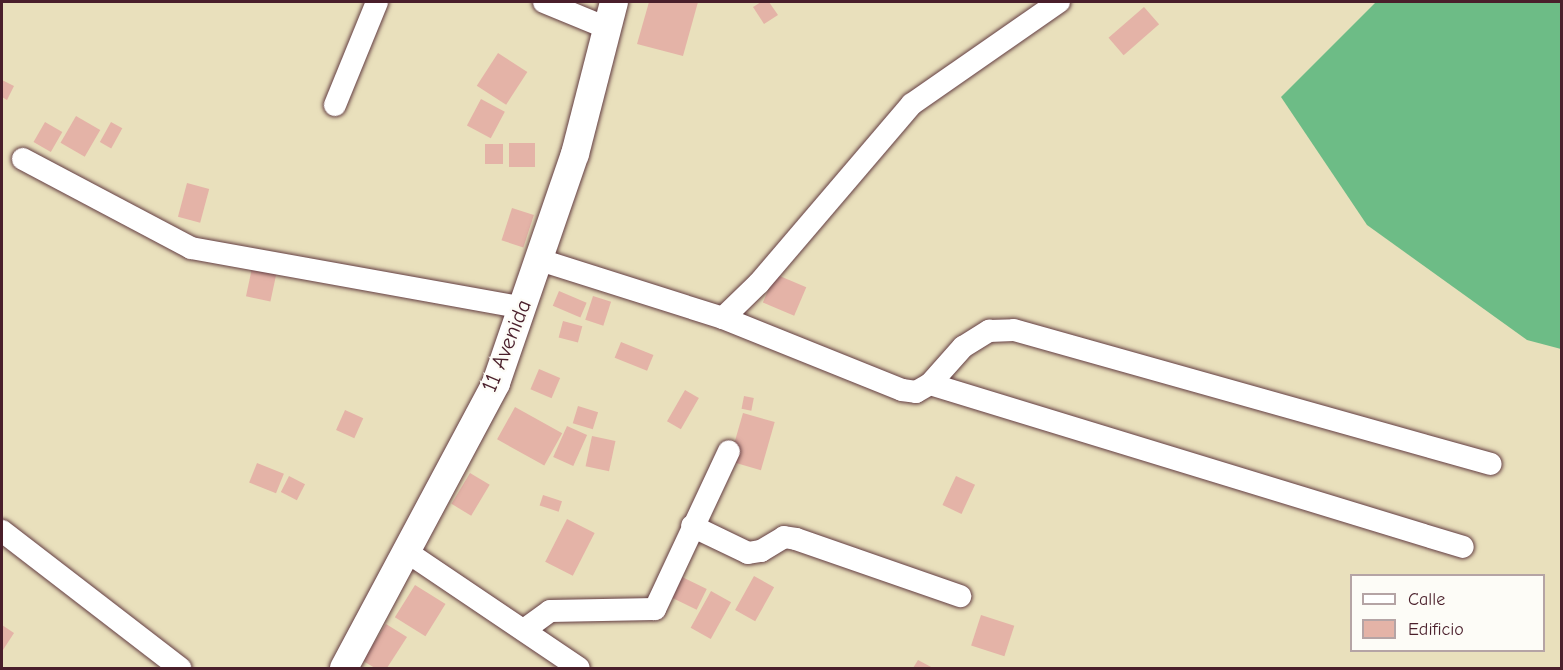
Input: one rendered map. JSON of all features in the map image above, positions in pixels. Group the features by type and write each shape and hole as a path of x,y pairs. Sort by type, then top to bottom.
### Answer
{"street":[{"path":"335,105 377,2"},
{"path":"544,2 610,15"},
{"path":"723,318 759,283 912,105 939,82 1059,2"},
{"name":"11 Avenida","path":"344,669 407,552 465,435 496,383 524,308 575,154 610,15"},
{"path":"23,159 191,248 524,308"},
{"path":"540,260 723,318 902,390 916,392 930,384 963,347 989,332 1014,330 1491,464"},
{"path":"930,384 1463,547"},
{"path":"524,630 550,611 655,609 729,451"},
{"path":"692,526 748,552 761,551 784,537 796,539 960,596"},
{"path":"2,531 180,669"},
{"path":"407,552 579,669"}],"green space":[{"path":"1376,2 1561,2 1561,349 1527,340 1367,225 1281,97"}],"building":[{"path":"649,2 698,2 683,56 637,44"},
{"path":"761,2 769,2 778,15 764,24 753,7"},
{"path":"1144,7 1159,24 1124,55 1109,38"},
{"path":"498,53 527,72 506,105 477,86"},
{"path":"2,80 14,86 7,100 2,97"},
{"path":"481,99 505,112 491,138 467,125"},
{"path":"76,116 100,130 85,157 61,143"},
{"path":"45,122 62,132 51,152 34,142"},
{"path":"111,122 122,128 111,148 100,142"},
{"path":"509,143 535,143 535,167 509,167"},
{"path":"485,144 503,144 503,164 485,164"},
{"path":"187,183 209,189 200,223 178,217"},
{"path":"512,208 534,215 523,247 501,240"},
{"path":"252,268 276,273 270,302 246,296"},
{"path":"775,274 806,287 794,316 763,303"},
{"path":"559,291 587,303 580,317 553,306"},
{"path":"593,296 611,302 603,326 585,320"},
{"path":"563,321 582,326 578,343 559,337"},
{"path":"621,342 653,355 647,371 615,358"},
{"path":"539,369 560,378 552,398 530,389"},
{"path":"685,390 699,398 681,429 667,421"},
{"path":"744,396 754,398 751,411 742,409"},
{"path":"578,406 598,412 593,429 573,423"},
{"path":"515,407 562,433 544,466 497,439"},
{"path":"345,410 363,418 354,438 336,430"},
{"path":"743,413 775,422 761,470 729,461"},
{"path":"567,426 587,435 573,466 553,457"},
{"path":"592,436 615,441 609,471 586,466"},
{"path":"257,463 284,474 276,493 249,482"},
{"path":"470,473 490,485 471,516 451,504"},
{"path":"289,476 305,484 297,500 281,492"},
{"path":"956,476 975,485 962,514 942,505"},
{"path":"543,495 562,501 559,512 540,505"},
{"path":"567,519 595,533 573,576 545,562"},
{"path":"678,575 707,589 697,610 668,596"},
{"path":"754,576 774,587 755,621 735,610"},
{"path":"415,585 446,604 425,636 395,617"},
{"path":"711,591 731,602 711,639 691,628"},
{"path":"981,615 1014,626 1004,656 971,645"},
{"path":"386,624 407,637 387,668 375,668 363,661"},
{"path":"2,625 14,633 3,650 2,649"},
{"path":"918,660 933,668 913,668"}]}
